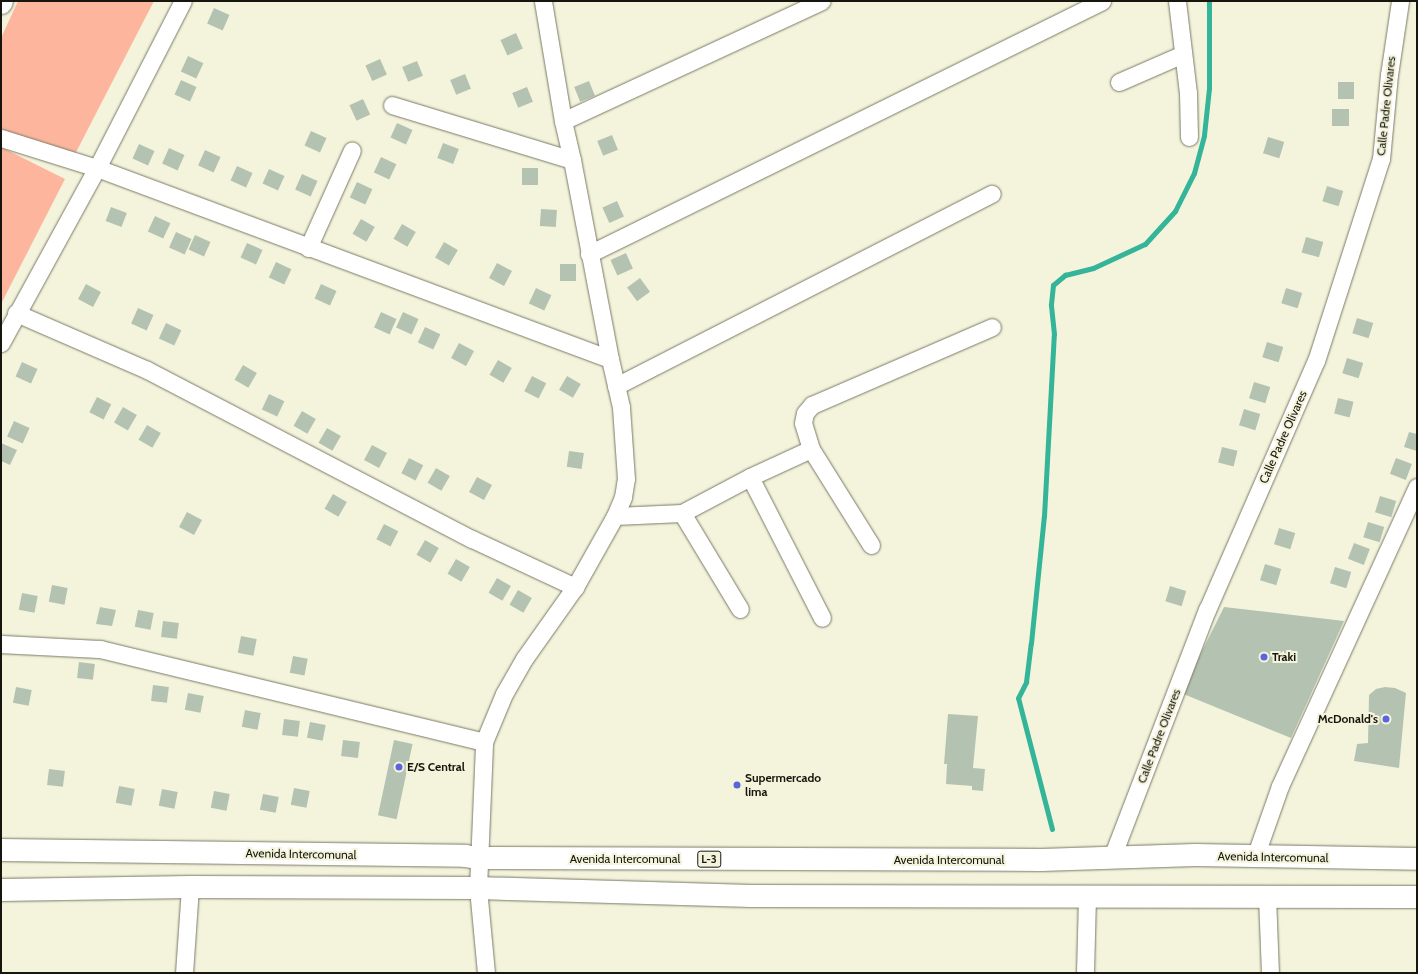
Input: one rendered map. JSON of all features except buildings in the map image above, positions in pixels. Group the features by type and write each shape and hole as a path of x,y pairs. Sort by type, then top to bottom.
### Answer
{"main road":[{"name":"Avenida Intercomunal","path":"1,850 465,856 478,858 1041,860 1195,855 1417,859"},
{"path":"1,890 190,887 478,888 751,896 1087,895 1417,897"}],"street":[{"path":"1,343 96,168 183,1"},
{"path":"486,973 478,888 478,858 484,742 504,694 524,659 575,587 615,516 623,497 626,480 622,407 610,360 572,160 563,121 543,1"},
{"path":"563,121 822,1"},
{"path":"589,254 1102,1"},
{"path":"1177,1 1188,93 1190,137"},
{"name":"Calle Padre Olivares","path":"1112,857 1207,610 1318,354 1381,159 1389,75 1400,1"},
{"path":"1119,82 1183,54"},
{"path":"392,105 572,160"},
{"path":"1,138 96,168 610,360"},
{"path":"308,248 352,150"},
{"path":"616,386 992,194"},
{"path":"16,313 146,370 472,539 575,587"},
{"path":"871,544 812,449 803,423 805,414 812,405 992,327"},
{"path":"615,516 682,513 750,478 812,449"},
{"path":"750,478 822,618"},
{"path":"1256,857 1280,786 1417,487"},
{"path":"682,513 740,608"},
{"path":"1,644 100,649 484,742"},
{"path":"184,973 190,887"},
{"path":"1085,973 1087,895"},
{"path":"1267,896 1270,973"}],"shaded area":[{"path":"18,1 154,1 72,160 1,129 1,38"},
{"path":"1,147 65,179 1,304"}],"waterway":[{"path":"1052,829 1018,698 1026,682 1044,516 1054,334 1051,304 1053,285 1065,275 1093,268 1145,244 1175,211 1194,173 1204,135 1209,88 1209,1"}],"place":[{"name":"Traki","path":"1264,657"},
{"name":"McDonald's","path":"1386,719"},
{"name":"E/S Central","path":"399,767"},
{"name":"Supermercado lima","path":"737,785"}]}
